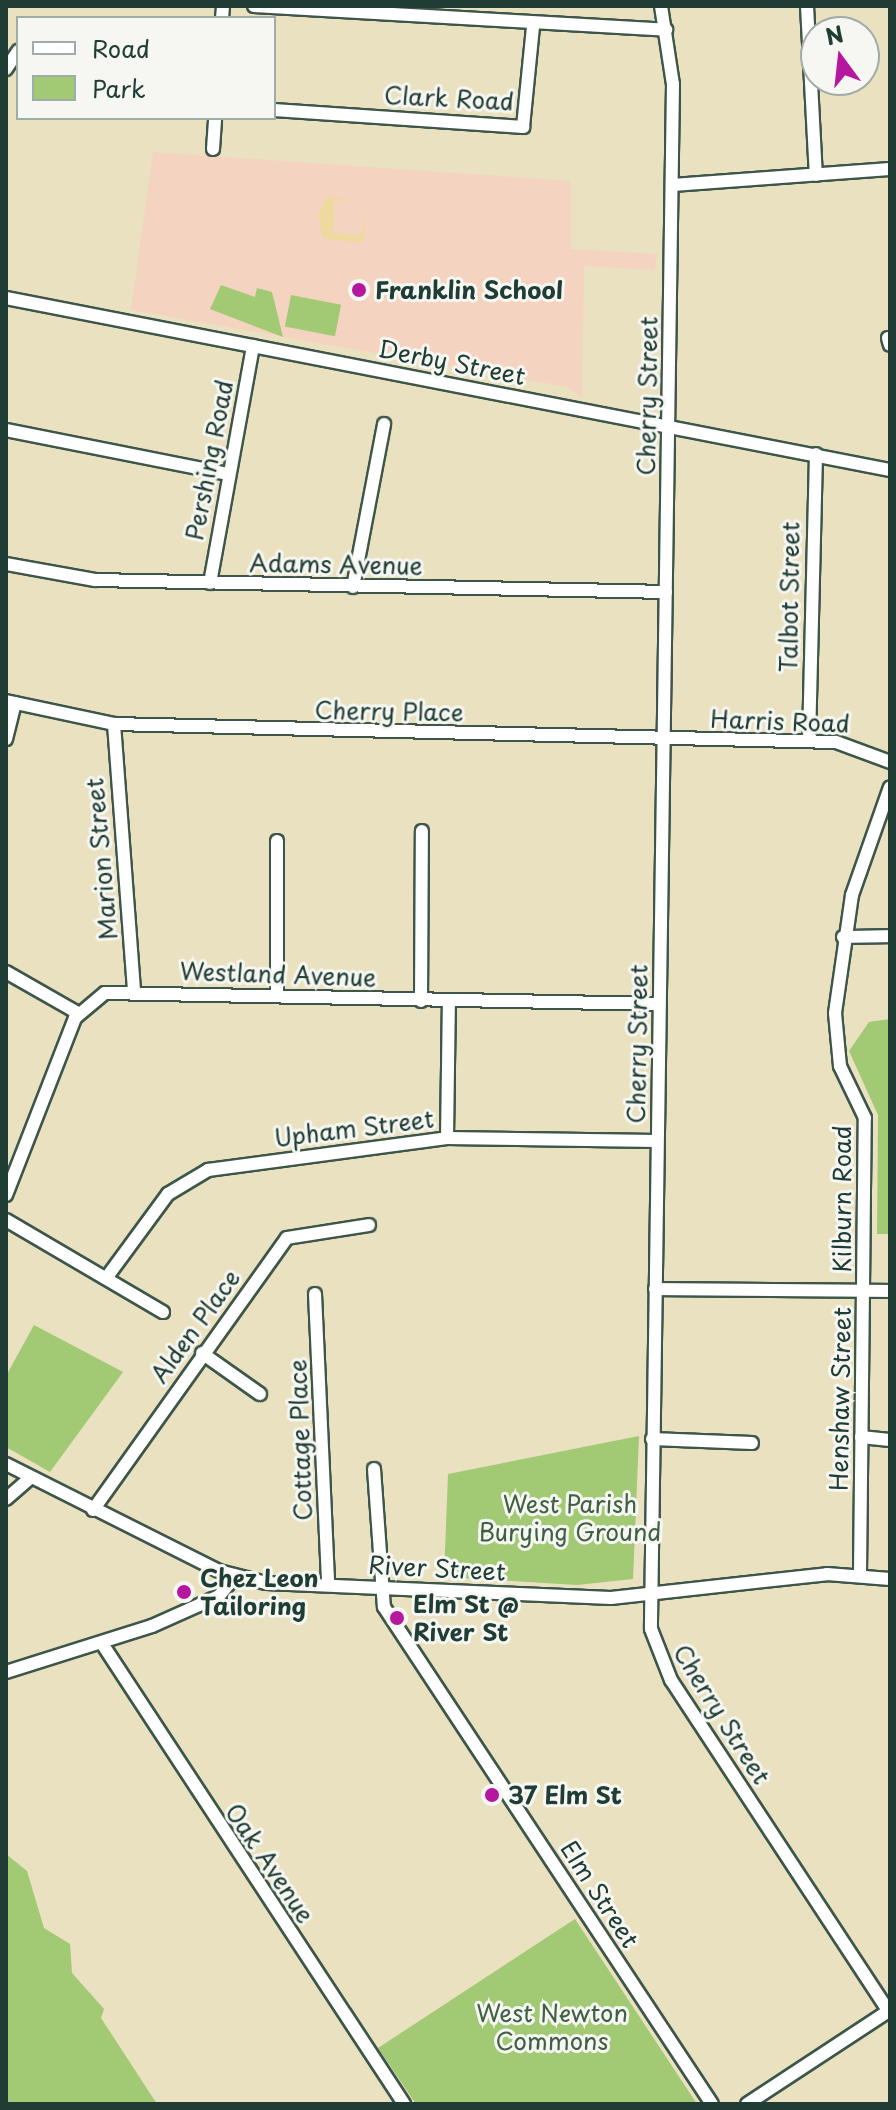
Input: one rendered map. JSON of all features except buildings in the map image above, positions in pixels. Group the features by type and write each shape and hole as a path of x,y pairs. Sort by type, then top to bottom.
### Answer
{"street":[{"path":"254,6 533,26 666,30"},
{"name":"Cherry Street","path":"661,6 666,30 672,185 652,1439 650,1597 653,1642 665,1671 890,2011"},
{"path":"807,6 816,175"},
{"name":"Clark Road","path":"276,110 523,127 533,26"},
{"path":"213,149 215,120"},
{"path":"672,185 890,169"},
{"name":"Derby Street","path":"6,298 890,470"},
{"name":"Pershing Road","path":"210,583 253,346"},
{"path":"353,587 384,424"},
{"path":"6,430 229,474"},
{"name":"Talbot Street","path":"809,741 816,454"},
{"name":"Adams Avenue","path":"6,564 95,580 666,592"},
{"path":"6,739 11,702"},
{"name":"Cherry Place","path":"11,702 114,724 664,739"},
{"name":"Marion Street","path":"114,724 134,991"},
{"name":"Harris Road","path":"664,739 809,741 861,746 890,762"},
{"name":"Kilburn Road","path":"864,1291 864,1113 835,1041 843,937 890,787"},
{"path":"421,1001 422,831"},
{"path":"277,841 277,996"},
{"path":"843,937 890,936"},
{"path":"6,972 78,1013 6,1195"},
{"name":"Westland Avenue","path":"78,1013 99,995 134,991 449,1002 659,1004"},
{"path":"447,1138 449,1002"},
{"name":"Upham Street","path":"107,1277 168,1194 195,1174 447,1138 657,1141"},
{"path":"6,1220 163,1312"},
{"name":"Alden Place","path":"93,1510 202,1353 287,1238 369,1225"},
{"name":"Henshaw Street","path":"655,1289 864,1291 860,1573"},
{"path":"864,1291 890,1291"},
{"name":"Cottage Place","path":"315,1294 328,1585"},
{"path":"202,1353 260,1394"},
{"path":"861,1437 890,1440"},
{"path":"652,1439 752,1443"},
{"name":"River Street","path":"6,1464 93,1510 235,1576 328,1585 650,1597 860,1573 890,1579"},
{"path":"374,1469 377,1586"},
{"path":"6,1499 30,1478"},
{"path":"7,1667 103,1645 219,1596 235,1576"},
{"name":"Elm Street","path":"377,1586 388,1613 712,2104"},
{"name":"Oak Avenue","path":"103,1645 404,2104"},
{"path":"747,2104 890,2011"}],"shaded area":[{"name":"Franklin School","path":"153,152 571,181 571,249 657,254 655,270 584,266 582,398 567,387 131,310"}],"green space":[{"path":"221,285 255,297 257,288 272,292 283,337 210,309"},
{"path":"291,295 341,305 335,336 285,326"},
{"path":"890,1019 890,1234 877,1234 878,1115 849,1051 869,1022"},
{"path":"34,1325 123,1372 50,1472 6,1447 6,1376"},
{"name":"West Parish Burying Ground","path":"639,1436 633,1579 577,1585 444,1577 448,1474"},
{"path":"6,1854 27,1871 44,1928 70,1944 72,1973 104,2009 101,2018 157,2104 6,2104"},
{"name":"West Newton Commons","path":"575,1919 697,2104 416,2104 378,2048"}],"sand":[{"path":"327,196 360,202 335,200 333,233 361,235 367,209 363,240 359,243 323,238 318,215"}],"place":[{"name":"Franklin School","path":"359,290"},
{"name":"Chez Leon Tailoring","path":"184,1592"},
{"name":"Elm St @ River St","path":"397,1618"},
{"name":"37 Elm St","path":"492,1795"}]}
